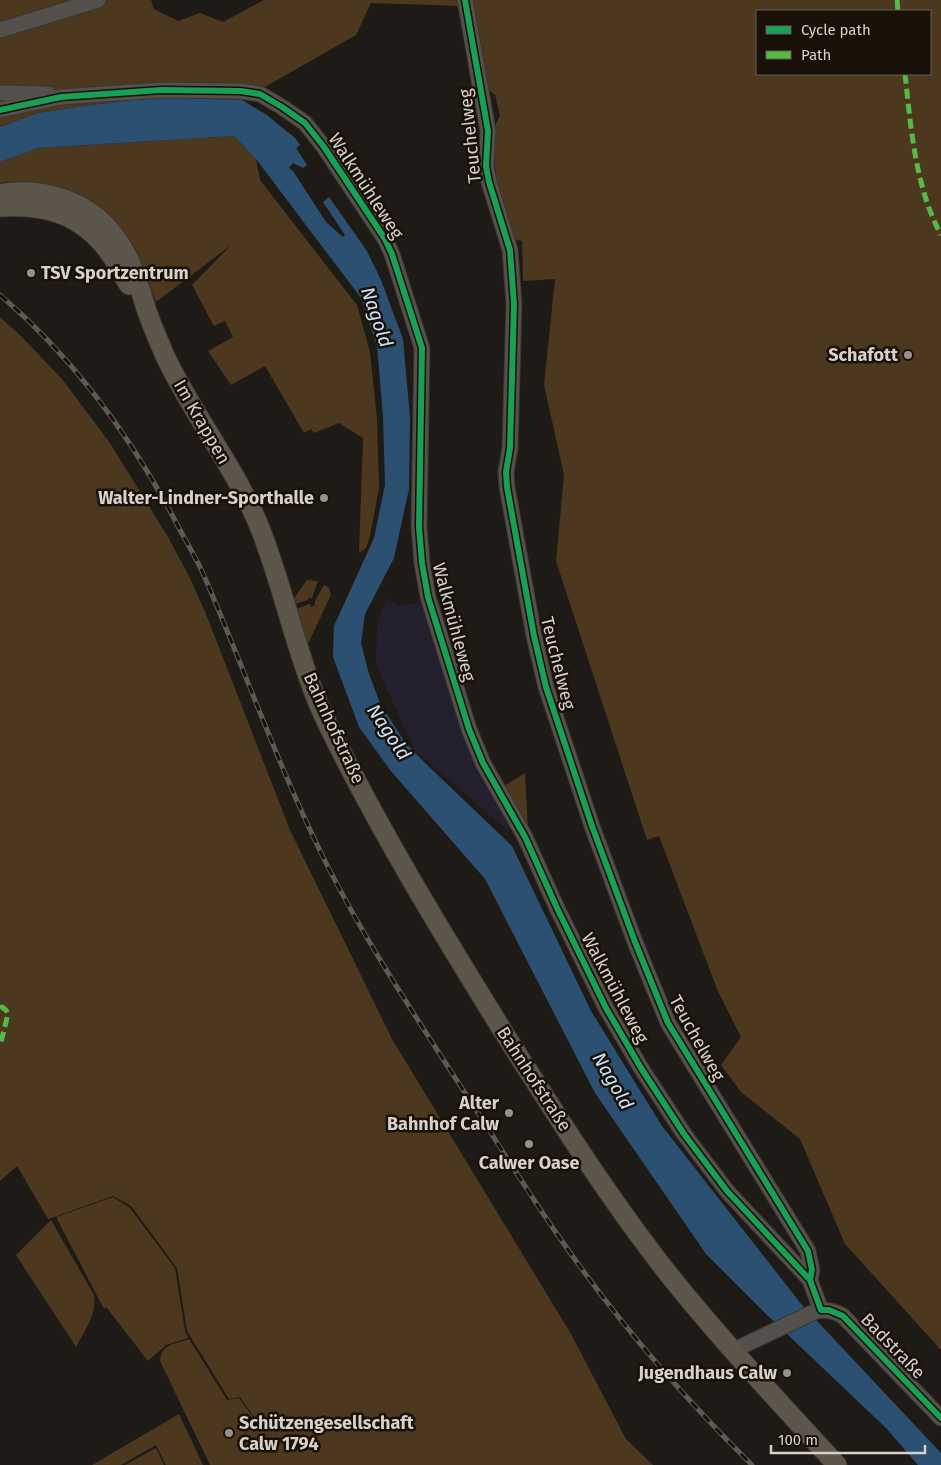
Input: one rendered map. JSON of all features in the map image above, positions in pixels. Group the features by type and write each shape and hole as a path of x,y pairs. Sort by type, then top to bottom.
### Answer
{"main road":[{"name":"Im Krappen","path":"0,194 16,191 50,194 80,206 111,231 126,252 137,277 146,308 177,382 235,479 258,525 276,571 300,649"},
{"name":"Im Krappen","path":"0,207 41,207 59,212 79,222 97,238 111,255 126,281 146,308"},
{"name":"Bahnhofstraße","path":"300,649 311,685 329,727 422,900 540,1090 605,1188 668,1274 732,1351 837,1465"}],"street":[{"path":"0,30 98,0"},
{"name":"Teuchelweg","path":"465,0 488,131 486,166 489,182 510,250 514,304 510,448 506,472 506,487 534,636 546,687 592,826 668,1023 808,1251 812,1270 810,1280"},
{"name":"Walkmühleweg","path":"0,110 61,97 161,90 240,90 260,94 282,107 305,123 324,147 392,254 422,348 420,527 422,563 431,606 469,729 483,763 525,837 606,1008 641,1068 684,1134 727,1191 810,1280 819,1310"},
{"path":"0,93 56,94 61,97"},
{"path":"732,1351 819,1310"},
{"name":"Badstraße","path":"819,1310 829,1310 843,1316 941,1418"}],"shaded area":[{"path":"0,0 151,0 154,9 178,21 200,13 223,22 264,0 941,0 941,1350 845,1244 800,1139 741,1092 721,1065 741,1037 717,989 659,836 647,840 556,561 564,475 544,385 555,279 523,281 522,241 512,239 496,181 493,130 500,115 495,95 475,80 459,6 371,3 356,35 242,100 159,97 38,113 0,127"},
{"path":"234,136 256,159 260,180 357,305 370,352 377,419 379,488 370,536 366,548 359,553 363,438 339,423 314,433 311,429 304,433 265,366 231,385 208,351 233,337 225,321 214,326 192,285 231,245 156,302 140,264 121,231 94,204 77,194 50,185 22,182 0,183 0,162 38,148"},
{"path":"0,317 62,379 110,443 168,537 190,578 206,614 290,830 392,1039 571,1334 626,1439 653,1465 210,1465 160,1361 161,1355 166,1348 189,1339 227,1400 239,1398 278,1451 240,1397 229,1399 187,1331 177,1268 131,1206 113,1196 48,1219 17,1166 0,1181"},
{"path":"307,580 318,581 312,598 295,604 294,598"},
{"path":"324,585 329,588 331,595 307,646 296,609 310,604 311,607 315,605 315,601"},
{"path":"386,599 398,606 423,602 514,826 508,831 414,750 376,664 377,623"},
{"path":"525,773 528,829 504,786"},
{"path":"113,1197 130,1208 175,1268 185,1331 188,1338 166,1345 148,1361 106,1307 104,1309 56,1217"},
{"path":"51,1220 94,1295 92,1315 76,1347 16,1255"},
{"path":"179,1414 203,1465 166,1465 156,1445 121,1465 92,1465"},
{"path":"156,1448 164,1465 125,1465"}],"water":[{"name":"Nagold","path":"159,97 242,100 267,115 295,138 300,145 296,148 307,165 303,168 293,163 289,168 293,171 326,222 343,237 345,235 323,202 329,197 367,251 381,280 403,339 410,417 409,489 394,558 365,614 361,643 369,674 380,703 404,741 512,846 591,1011 662,1126 802,1305 941,1453 941,1465 918,1465 886,1428 706,1254 595,1093 485,879 390,770 359,727 333,657 334,626 374,538 385,485 383,417 377,346 361,298 256,159 234,136 38,148 0,162 0,127 38,113"}],"railway":[{"path":"0,295 53,346 78,374 101,403 143,464 202,572 293,793 326,863 379,958 417,1019 536,1204 601,1295 674,1383 752,1465"}],"marked path":[{"path":"897,0 898,10"},
{"path":"905,75 912,136 920,177 925,197 941,235"},
{"path":"0,1008 2,1007 8,1014 0,1046"}],"cycle path":[{"path":"465,0 488,131 486,166 489,182 510,250 514,304 510,448 506,472 507,487 534,636 546,687 592,826 635,942 668,1023 808,1251 812,1270 810,1280"},
{"path":"0,110 61,97 161,90 240,91 260,94 282,107 305,123 324,147 385,239 392,254 422,348 419,527 422,563 428,597 469,729 483,763 525,837 606,1008 641,1068 684,1134 727,1191 810,1280 821,1310 829,1310 843,1316 941,1418"}],"place":[{"name":"TSV Sportzentrum","path":"31,273"},
{"name":"Schafott","path":"908,355"},
{"name":"Walter-Lindner-Sporthalle","path":"324,498"},
{"name":"Alter Bahnhof Calw","path":"509,1113"},
{"name":"Calwer Oase","path":"529,1144"},
{"name":"Jugendhaus Calw","path":"787,1373"},
{"name":"Schützengesellschaft Calw 1794","path":"229,1433"}]}
